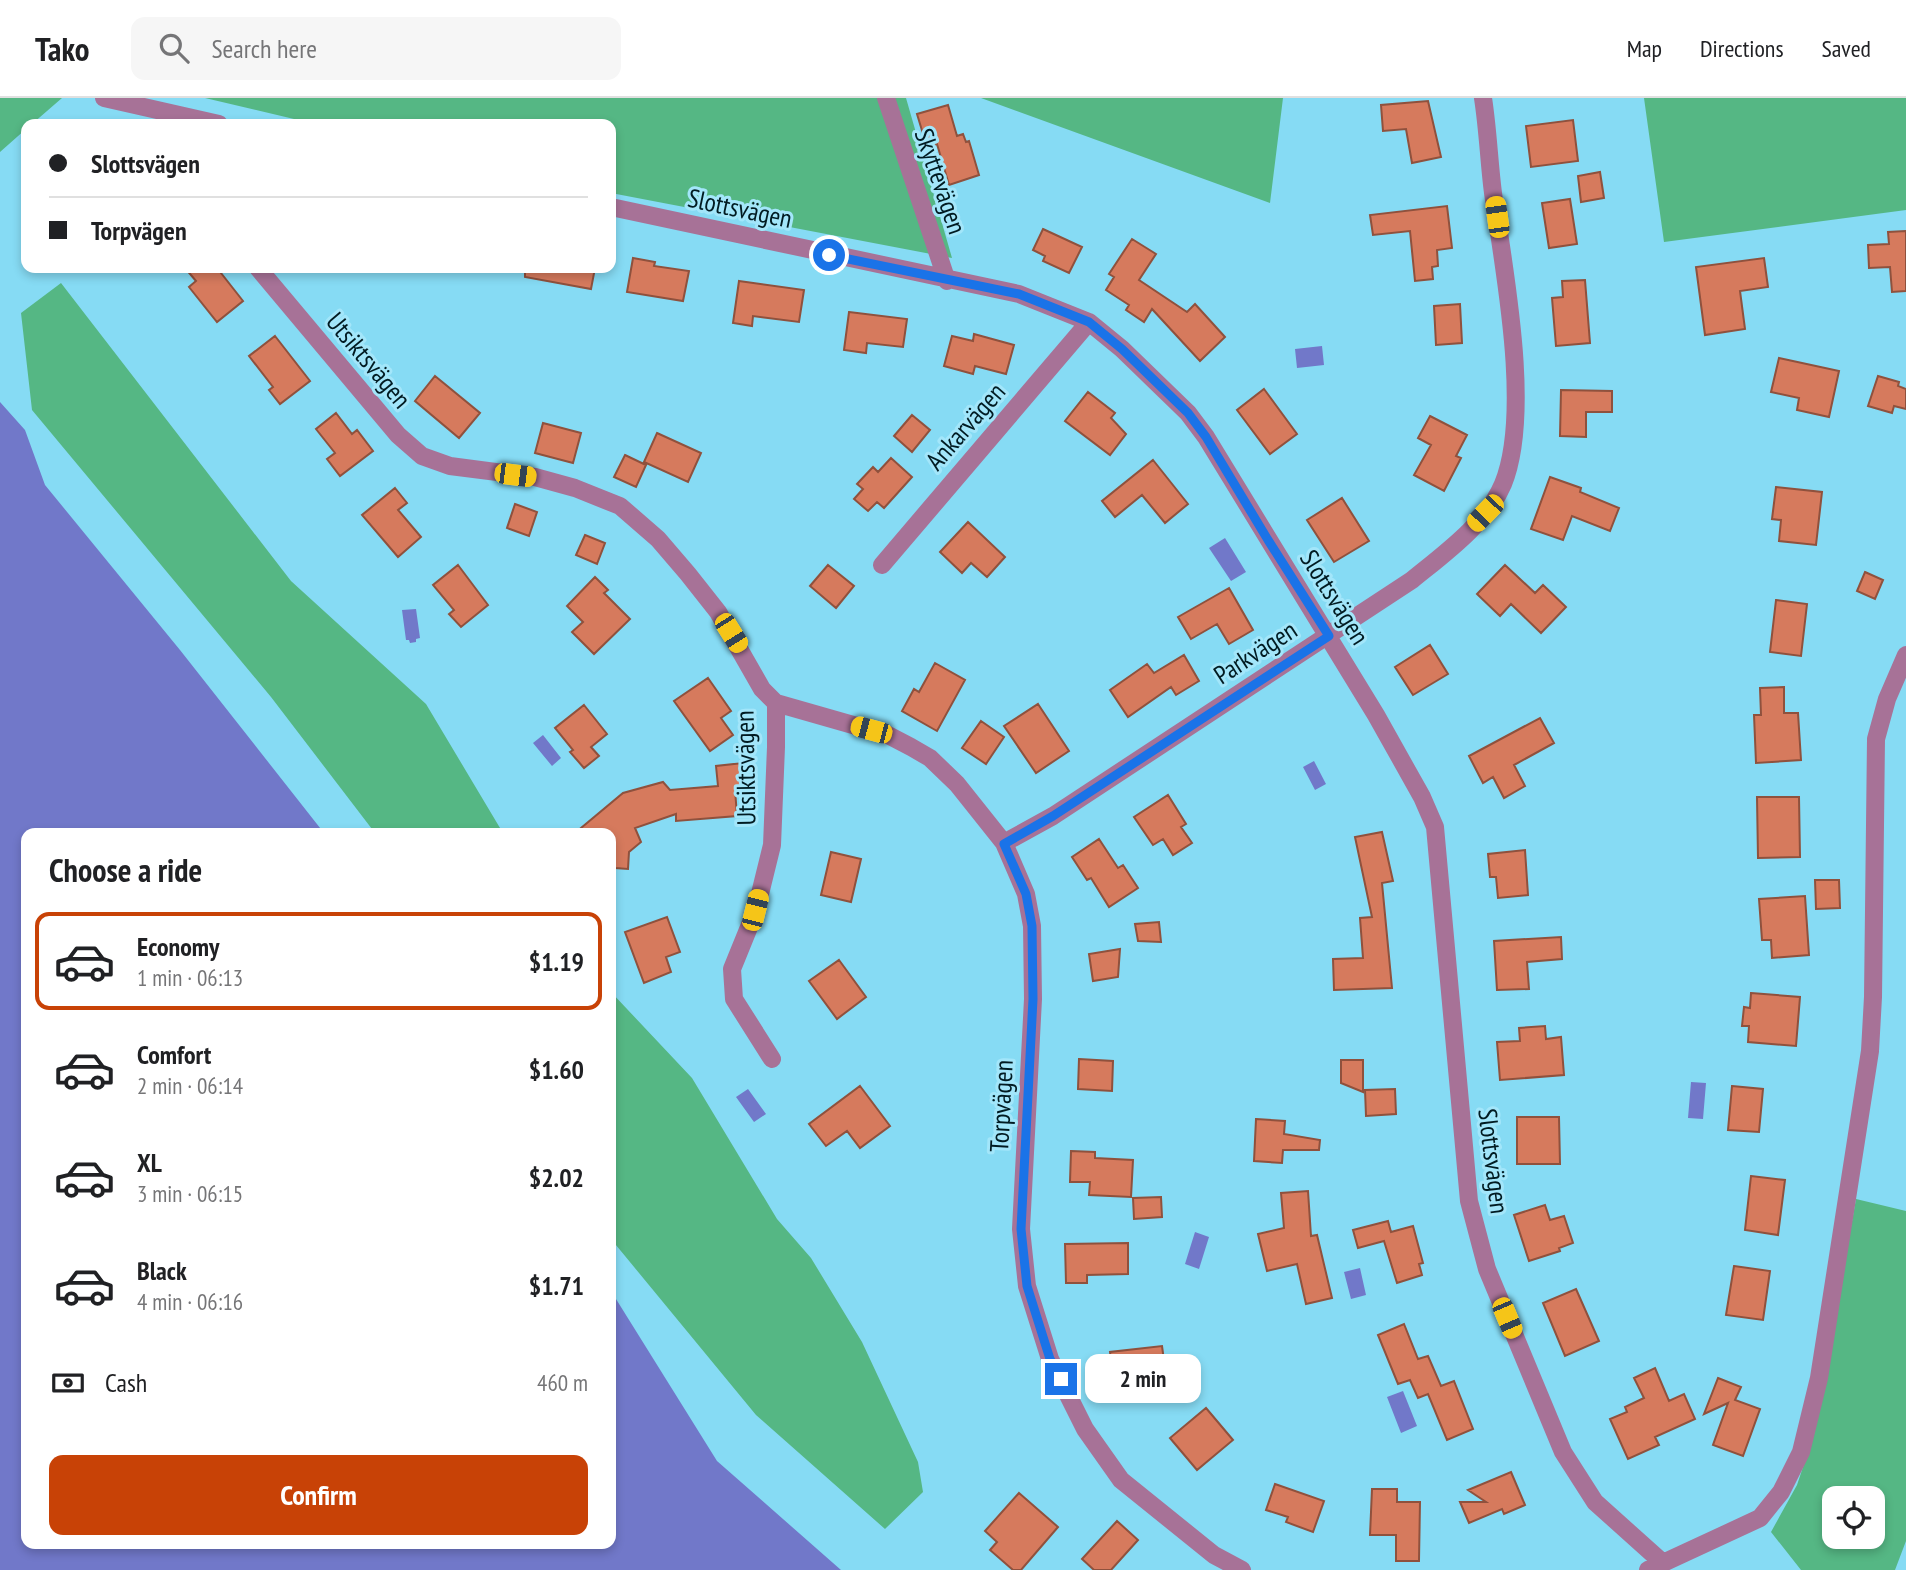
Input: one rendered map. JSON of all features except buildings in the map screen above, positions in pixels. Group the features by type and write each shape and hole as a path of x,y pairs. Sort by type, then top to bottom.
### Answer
{"street":[{"path":"104,98 197,119"},
{"name":"Skyttevägen","path":"886,98 947,281"},
{"name":"Parkvägen","path":"1004,844 1053,816 1412,580 1452,547 1485,513 1502,486 1508,469 1513,435 1514,374 1508,297 1489,164 1483,98"},
{"name":"Slottsvägen","path":"616,208 947,281 1019,294 1089,322 1122,349 1188,413 1206,437 1329,636 1417,787 1436,827 1468,1201 1487,1269 1563,1452 1595,1502 1656,1566 1760,1518 1781,1492 1801,1452 1819,1378 1870,1051 1876,739 1887,699 1906,656"},
{"name":"Utsiktsvägen","path":"262,273 398,435 422,456 450,466 535,477 575,488 620,506 658,539 718,612 762,689 776,703 772,845 755,910 732,969 734,999 772,1059"},
{"name":"Ankarvägen","path":"883,565 1089,322"},
{"name":"Torpvägen","path":"776,703 888,735 930,758 957,784 1004,844 1026,894 1032,926 1033,999 1021,1229 1027,1286 1050,1359 1085,1429 1121,1480 1214,1555 1242,1570"}],"green space":[{"path":"0,98 62,98 38,119 21,119 21,133 0,152"},
{"path":"205,98 906,98 952,258 616,194 616,119 294,119"},
{"path":"981,98 1283,98 1270,203"},
{"path":"1644,98 1906,98 1906,210 1664,242"},
{"path":"61,283 291,581 426,704 500,828 371,828 271,697 32,410 21,313"},
{"path":"616,997 692,1078 777,1219 811,1258 862,1342 918,1462 923,1492 885,1529 756,1415 616,1245"},
{"path":"1856,1199 1906,1211 1906,1541 1895,1570 1801,1570 1771,1532 1797,1485 1814,1434"}],"water":[{"path":"1322,346 1324,365 1297,368 1295,349"},
{"path":"0,402 25,430 45,485 320,828 21,828 21,1549 616,1549 616,1299 717,1461 841,1570 0,1570"},
{"path":"1225,538 1246,572 1231,581 1209,548"},
{"path":"416,609 420,638 410,643 406,640 402,610"},
{"path":"543,735 561,758 552,766 533,743"},
{"path":"1314,761 1326,784 1315,790 1303,767"},
{"path":"1691,1082 1706,1083 1703,1119 1688,1118"},
{"path":"748,1089 766,1114 754,1122 736,1097"},
{"path":"1195,1232 1209,1237 1199,1269 1185,1264"},
{"path":"1360,1268 1366,1295 1351,1299 1344,1272"},
{"path":"1403,1391 1417,1426 1401,1433 1387,1397"}],"route":[{"path":"829,255 1019,294 1089,322 1122,349 1188,413 1206,437 1329,636 1053,816 1004,844 1026,894 1032,926 1033,999 1021,1229 1027,1286 1050,1359 1061,1379"}]}
